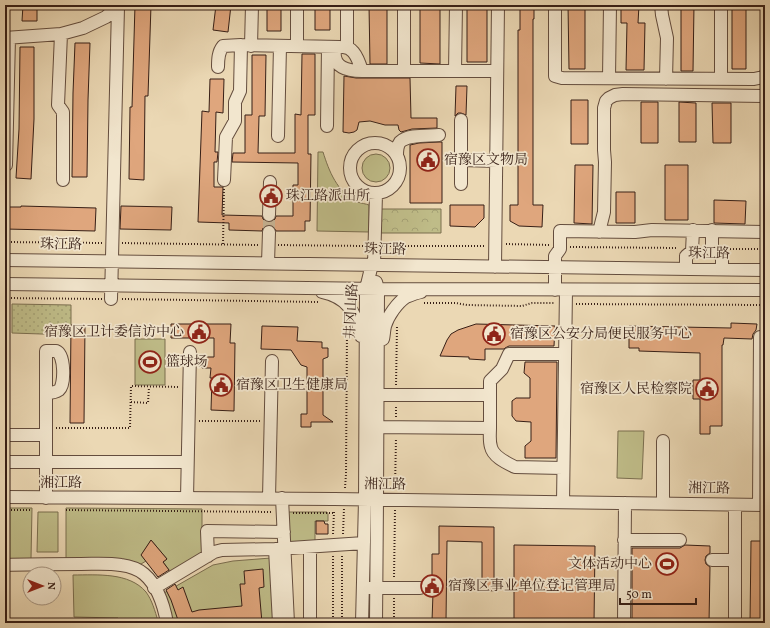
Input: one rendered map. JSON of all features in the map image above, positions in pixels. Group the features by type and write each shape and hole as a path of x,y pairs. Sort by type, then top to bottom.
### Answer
{"street":[{"path":"224,180 226,137 235,121 235,102 240,91 252,5"},
{"path":"297,5 297,46"},
{"path":"327,126 338,47 347,5"},
{"path":"404,5 404,71"},
{"path":"455,71 456,5"},
{"path":"495,267 498,5"},
{"path":"555,5 555,76 562,78 754,80 765,76"},
{"path":"609,78 610,5"},
{"path":"661,5 667,38 666,79"},
{"path":"720,79 721,5"},
{"path":"6,165 7,38 61,34 83,28 106,17 118,6"},
{"path":"111,299 118,6"},
{"path":"61,34 58,105 63,112 63,180"},
{"path":"218,68 219,54 223,46 297,46 338,47 352,51 358,60 362,71"},
{"path":"278,136 280,46"},
{"path":"338,47 335,49 334,55 336,60 342,67 352,71 497,71"},
{"path":"599,232 604,212 605,162 603,141 604,108 606,101 615,95 623,94 765,96"},
{"path":"461,120 461,184"},
{"path":"397,155 398,146 407,138 439,136"},
{"path":"368,143 384,144 391,148 397,155 400,162 399,176 395,183 384,192 376,194 368,193 361,189 351,176 351,160 355,153 368,143"},
{"path":"461,160 497,161"},
{"path":"269,215 270,182"},
{"name":"井冈山路","path":"362,623 365,500 371,427 372,289 376,194"},
{"path":"563,502 565,354 561,290 555,267 555,256 560,249 560,231 635,232 652,230 712,230 765,232"},
{"path":"686,269 686,256 692,251 693,230"},
{"path":"712,230 712,250 722,255 722,269"},
{"path":"268,263 269,232"},
{"name":"珠江路","path":"5,260 765,270"},
{"path":"5,284 372,289 765,290"},
{"path":"301,288 332,294 348,305 351,309 356,318 361,334 372,392"},
{"path":"372,392 385,326 388,319 395,308 405,298 429,289"},
{"path":"762,505 762,398 760,337 765,337"},
{"path":"186,498 190,352"},
{"path":"563,468 515,467 497,456 491,449 490,381 502,369 510,354 565,354"},
{"path":"269,498 272,361"},
{"path":"372,392 396,395 490,395"},
{"path":"46,393 46,498"},
{"path":"371,427 490,428"},
{"name":"井冈山路","path":"371,427 378,500 376,623"},
{"path":"5,435 46,432"},
{"path":"663,441 663,504"},
{"path":"5,462 187,462"},
{"name":"湘江路","path":"5,498 282,498 762,505"},
{"path":"278,623 280,552 284,532 282,498"},
{"path":"624,623 625,503"},
{"path":"735,505 735,623"},
{"path":"208,556 207,531 284,532"},
{"path":"624,540 680,540"},
{"path":"156,591 202,565 223,557 364,546"},
{"path":"156,591 214,552 222,550 310,554 338,548"},
{"path":"280,552 288,623"},
{"path":"310,554 310,623"},
{"path":"712,560 735,560"},
{"path":"5,565 100,564 121,565 138,570 144,574 156,591 167,623"},
{"path":"5,572 90,571 124,573 144,584 153,594 164,623"},
{"path":"363,588 420,588"}],"path":[{"path":"223,244 224,180"},
{"path":"394,623 397,323 395,308"},
{"path":"342,623 338,548 334,513 346,474 347,330 351,309"},
{"path":"46,432 130,428 131,386 189,387"},
{"path":"131,402 148,403 149,387"},
{"path":"188,421 270,422"},
{"path":"333,623 338,548 339,499"},
{"path":"5,510 32,510"},
{"path":"66,510 334,513"}],"green space":[{"path":"318,152 323,152 331,174 344,193 357,202 369,205 369,232 317,231"},
{"path":"376,154 386,158 390,168 386,178 376,182 366,178 362,168 366,158"},
{"path":"381,209 441,209 441,233 381,233"},
{"path":"12,304 71,305 71,335 12,333"},
{"name":"篮球场","path":"135,339 165,339 165,385 135,385"},
{"path":"618,431 644,431 642,479 617,478"},
{"path":"5,508 32,508 31,559 5,560"},
{"path":"66,508 202,509 202,552 172,574 163,562 167,559 151,540 142,555 146,561 141,564 66,559"},
{"path":"38,512 58,512 58,552 37,552"},
{"path":"289,512 327,512 328,521 315,521 315,543 288,543 286,514"},
{"path":"271,558 275,623 170,623 164,593 213,565 233,561"},
{"path":"73,575 112,576 131,581 146,592 150,598 158,621 157,623 118,623 118,618 74,617"}],"building":[{"path":"23,5 37,5 37,21 22,21"},
{"path":"135,5 151,5 148,96 145,96 144,180 129,179 130,107 132,107"},
{"path":"216,5 231,5 228,32 213,30"},
{"path":"267,5 281,5 281,31 267,31"},
{"path":"315,5 330,5 330,30 315,30"},
{"path":"369,5 387,5 387,64 370,64"},
{"path":"420,5 440,5 440,64 420,63"},
{"path":"467,5 487,5 487,62 467,62"},
{"path":"520,5 534,5 533,205 543,205 542,227 519,226 510,221 510,205 518,205 518,30 520,30"},
{"path":"568,5 585,5 585,69 569,69"},
{"path":"621,5 639,5 638,23 645,23 644,70 626,70 627,23 621,23"},
{"path":"681,5 694,5 693,71 681,71"},
{"path":"732,5 746,5 746,69 732,69"},
{"path":"75,43 90,43 87,177 72,177"},
{"path":"20,47 34,47 34,119 31,179 16,178 19,129"},
{"path":"302,54 315,54 315,115 308,115 308,154 311,154 310,221 305,221 305,231 276,231 273,226 269,225 265,226 262,231 229,230 229,223 198,222 202,111 209,112 210,79 224,79 223,113 216,112 215,152 218,152 217,162 214,162 214,187 223,187 222,215 262,216 265,221 269,222 273,221 276,216 293,216 293,185 298,185 298,163 232,162 233,153 245,153 245,115 252,115 252,55 266,55 265,116 259,116 258,153 295,153 295,114 301,115"},
{"path":"344,76 356,78 410,78 411,118 437,118 437,128 412,129 401,132 398,125 385,125 370,121 359,122 357,130 354,132 343,132"},
{"path":"456,86 467,86 466,115 458,113 455,116"},
{"path":"571,100 588,100 588,144 571,144"},
{"path":"641,102 658,102 658,143 641,143"},
{"path":"679,102 696,103 696,142 679,142"},
{"path":"712,103 731,103 731,143 713,143"},
{"path":"442,142 442,203 410,203 410,145"},
{"path":"575,165 593,165 592,224 574,223"},
{"path":"665,165 688,165 688,220 665,220"},
{"path":"616,192 635,192 635,223 616,223"},
{"path":"714,200 746,201 745,224 714,223"},
{"path":"450,205 484,205 484,218 475,227 450,226"},
{"path":"121,206 172,207 171,230 120,229"},
{"path":"5,207 96,208 95,231 5,229"},
{"path":"731,323 757,324 752,339 724,338 722,345 722,426 710,426 710,434 700,434 700,399 693,399 693,380 700,380 700,353 639,351 639,348 629,348 629,326 731,328"},
{"path":"171,324 231,324 230,343 235,343 234,411 211,410 211,368 202,368 202,357 214,357 214,338 171,338"},
{"path":"476,324 555,326 554,346 509,346 504,349 485,349 485,360 469,359 469,357 440,356 451,334"},
{"path":"71,325 85,325 84,423 70,423"},
{"path":"262,326 298,327 297,341 322,342 322,348 328,348 328,357 323,359 323,415 333,422 311,422 311,427 301,427 301,414 307,414 307,367 301,365 291,350 261,349"},
{"path":"525,362 557,362 556,458 525,458 525,446 531,441 531,422 516,421 512,416 512,401 516,398 530,398 530,378 524,373"},
{"path":"316,521 324,521 325,524 328,524 328,534 316,534"},
{"path":"439,526 494,527 494,591 482,590 482,542 447,541 446,621 432,621 433,593 426,593 427,585 424,581 432,581 432,554 439,554"},
{"path":"151,540 167,559 163,562 169,570 158,577 141,555"},
{"path":"751,541 765,541 765,623 750,623"},
{"path":"514,545 595,546 594,623 514,623"},
{"path":"685,545 710,546 710,553 706,556 705,560 706,564 710,567 709,623 632,623 632,548 680,548"},
{"path":"263,569 264,587 259,588 262,623 179,623 166,590 175,584 178,590 183,587 192,612 242,606 240,584 245,584 244,571"}],"tunnel":[{"path":"269,215 269,232"}],"place":[{"name":"宿豫区文物局","path":"428,160"},
{"name":"珠江路派出所","path":"271,196"},
{"name":"宿豫区卫计委信访中心","path":"199,332"},
{"name":"宿豫区公安分局便民服务中心","path":"494,334"},
{"name":"篮球场","path":"150,362"},
{"name":"宿豫区卫生健康局","path":"221,385"},
{"name":"宿豫区人民检察院","path":"707,389"},
{"name":"文体活动中心","path":"667,564"},
{"name":"宿豫区事业单位登记管理局","path":"432,586"}]}
